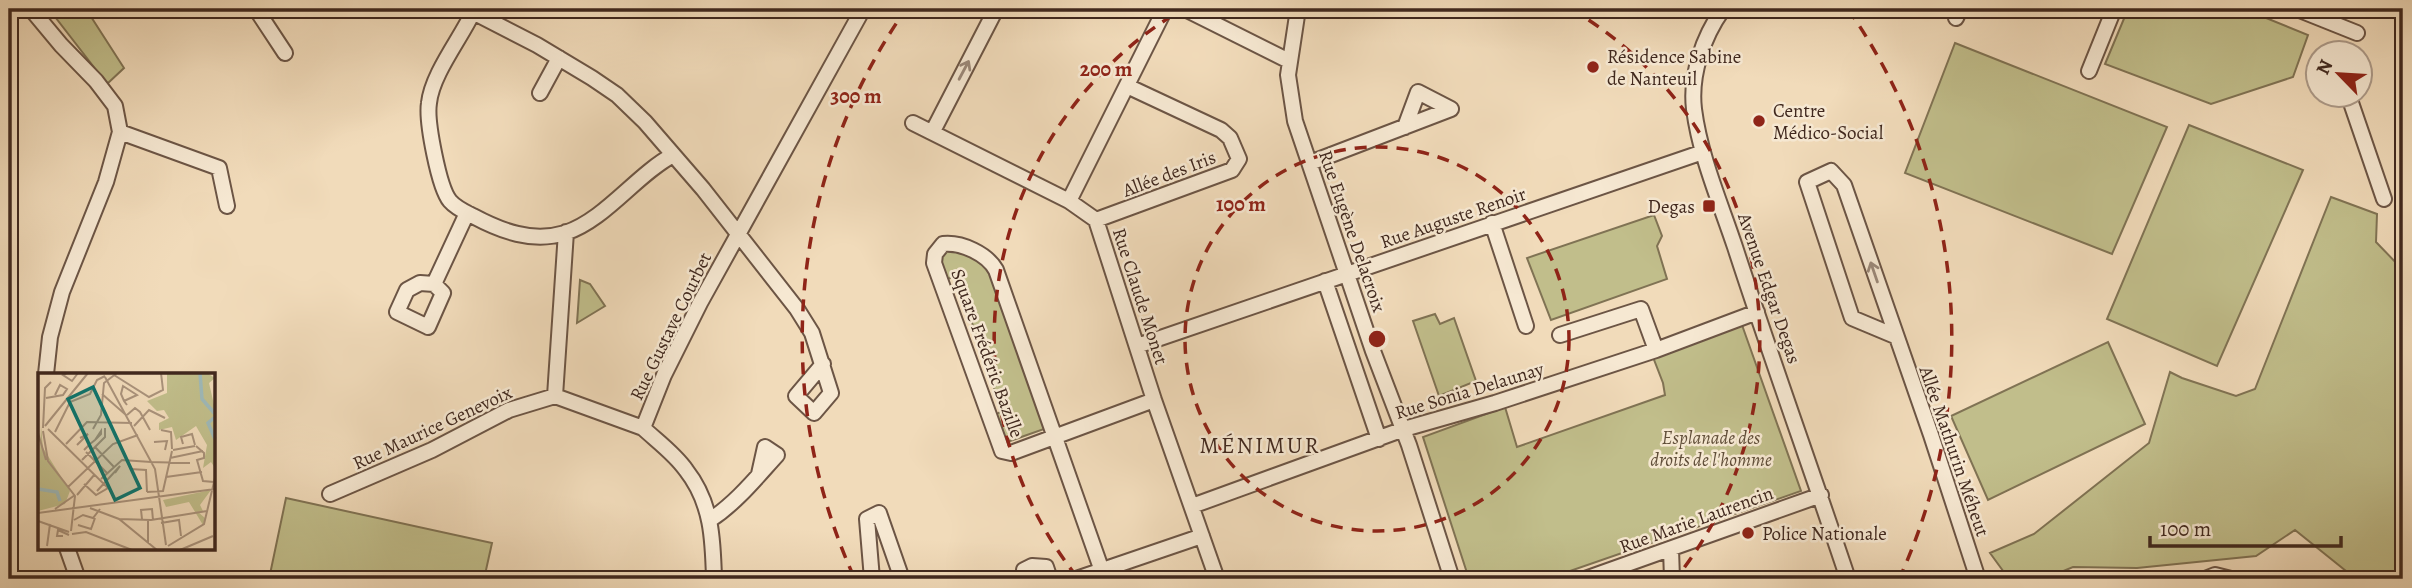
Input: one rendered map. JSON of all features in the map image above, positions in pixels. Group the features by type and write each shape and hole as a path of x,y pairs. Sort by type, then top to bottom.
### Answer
{"street":[{"path":"31,9 61,45 96,80 115,106 120,132 106,182 62,292 50,337 46,373"},
{"path":"256,9 285,53"},
{"name":"Rue Gustave Courbet","path":"713,579 713,537 710,520 696,485 685,468 643,428 668,368 737,234 863,9"},
{"path":"933,131 996,9"},
{"path":"1069,201 1165,9"},
{"path":"1185,9 1289,61"},
{"name":"Rue Eugène Delacroix","path":"1298,9 1288,75 1295,121 1373,351 1404,429 1452,579"},
{"name":"Avenue Edgar Degas","path":"1723,9 1700,55 1694,82 1694,108 1703,152 1848,579"},
{"path":"2089,71 2114,9"},
{"path":"2297,9 2357,33"},
{"path":"673,155 595,215 566,232 554,235 519,235 500,231 467,213 452,203 444,192 431,135 428,104 452,48 475,11 559,58 617,95 645,122 703,189 813,332 823,364"},
{"path":"540,93 559,58"},
{"name":"Allée des Iris","path":"1096,220 1232,170 1239,159 1230,138 1221,130 1127,86"},
{"path":"2353,108 2384,199"},
{"name":"Rue Claude Monet","path":"914,123 1069,201 1096,220 1154,400 1217,579"},
{"path":"1310,163 1405,127"},
{"path":"120,132 219,168 227,206"},
{"name":"Rue Auguste Renoir","path":"1137,346 1703,152"},
{"name":"Allée Mathurin Méheut","path":"1895,337 1852,318 1807,182 1831,171 1844,185 1978,579"},
{"path":"434,284 467,213"},
{"path":"1492,223 1526,326"},
{"path":"566,232 555,397 643,428"},
{"name":"Square Frédéric Bazille","path":"956,243 967,248 990,260 996,270 1054,435 1011,453 1002,452 934,263 935,254 943,244 956,243"},
{"path":"1325,281 1379,439"},
{"path":"1560,335 1641,309 1656,350"},
{"name":"Rue Sonia Delaunay","path":"1192,506 1404,429 1495,403 1656,350 1757,312"},
{"name":"Rue Maurice Genevoix","path":"330,494 432,450 509,410 555,397"},
{"path":"1104,575 1054,435 1154,400"},
{"path":"710,520 726,510 759,474"},
{"name":"Rue Marie Laurencin","path":"1585,579 1821,495"},
{"path":"872,579 867,519 879,513 902,579"},
{"path":"1076,579 1104,575 1202,536"},
{"path":"1671,549 1672,579"},
{"path":"68,550 78,579"},
{"path":"1024,579 1024,570 1032,566 1046,567 1051,579"},
{"path":"2205,579 2216,575 2231,579"}],"green space":[{"path":"49,9 86,9 124,68 107,84"},
{"path":"2128,9 2244,9 2308,35 2304,38 2304,46 2293,77 2211,104 2105,64"},
{"path":"1955,43 2167,127 2112,254 1905,173"},
{"path":"2189,125 2303,170 2217,366 2107,319"},
{"path":"2331,197 2377,214 2376,242 2403,270 2403,579 2356,579 2295,530 2256,556 2137,568 2073,567 2044,579 2009,579 1990,553 2034,534 2149,443 2170,372 2236,396 2255,389"},
{"path":"1654,215 1662,236 1657,246 1667,279 1551,320 1527,258"},
{"path":"953,246 987,262 1047,428 1007,442 1002,438 993,416 1002,411 956,276 945,280 939,259 944,249"},
{"path":"580,280 590,284 605,306 577,323"},
{"path":"1435,314 1440,324 1454,318 1476,381 1439,396 1413,321"},
{"name":"Esplanade des droits de l'homme","path":"1742,325 1801,491 1547,579 1469,579 1423,437 1505,407 1517,447 1665,395 1653,357"},
{"path":"2108,342 2145,424 1988,500 1951,416"},
{"path":"286,498 492,543 484,579 269,579"}],"place":[{"name":"Résidence Sabine de Nanteuil","path":"1593,67"},
{"name":"Centre Médico-Social","path":"1759,121"},
{"name":"Degas","path":"1709,206"},
{"name":"Police Nationale","path":"1748,533"}],"district":[{"name":"MÉNIMUR","path":"1260,445"}]}
